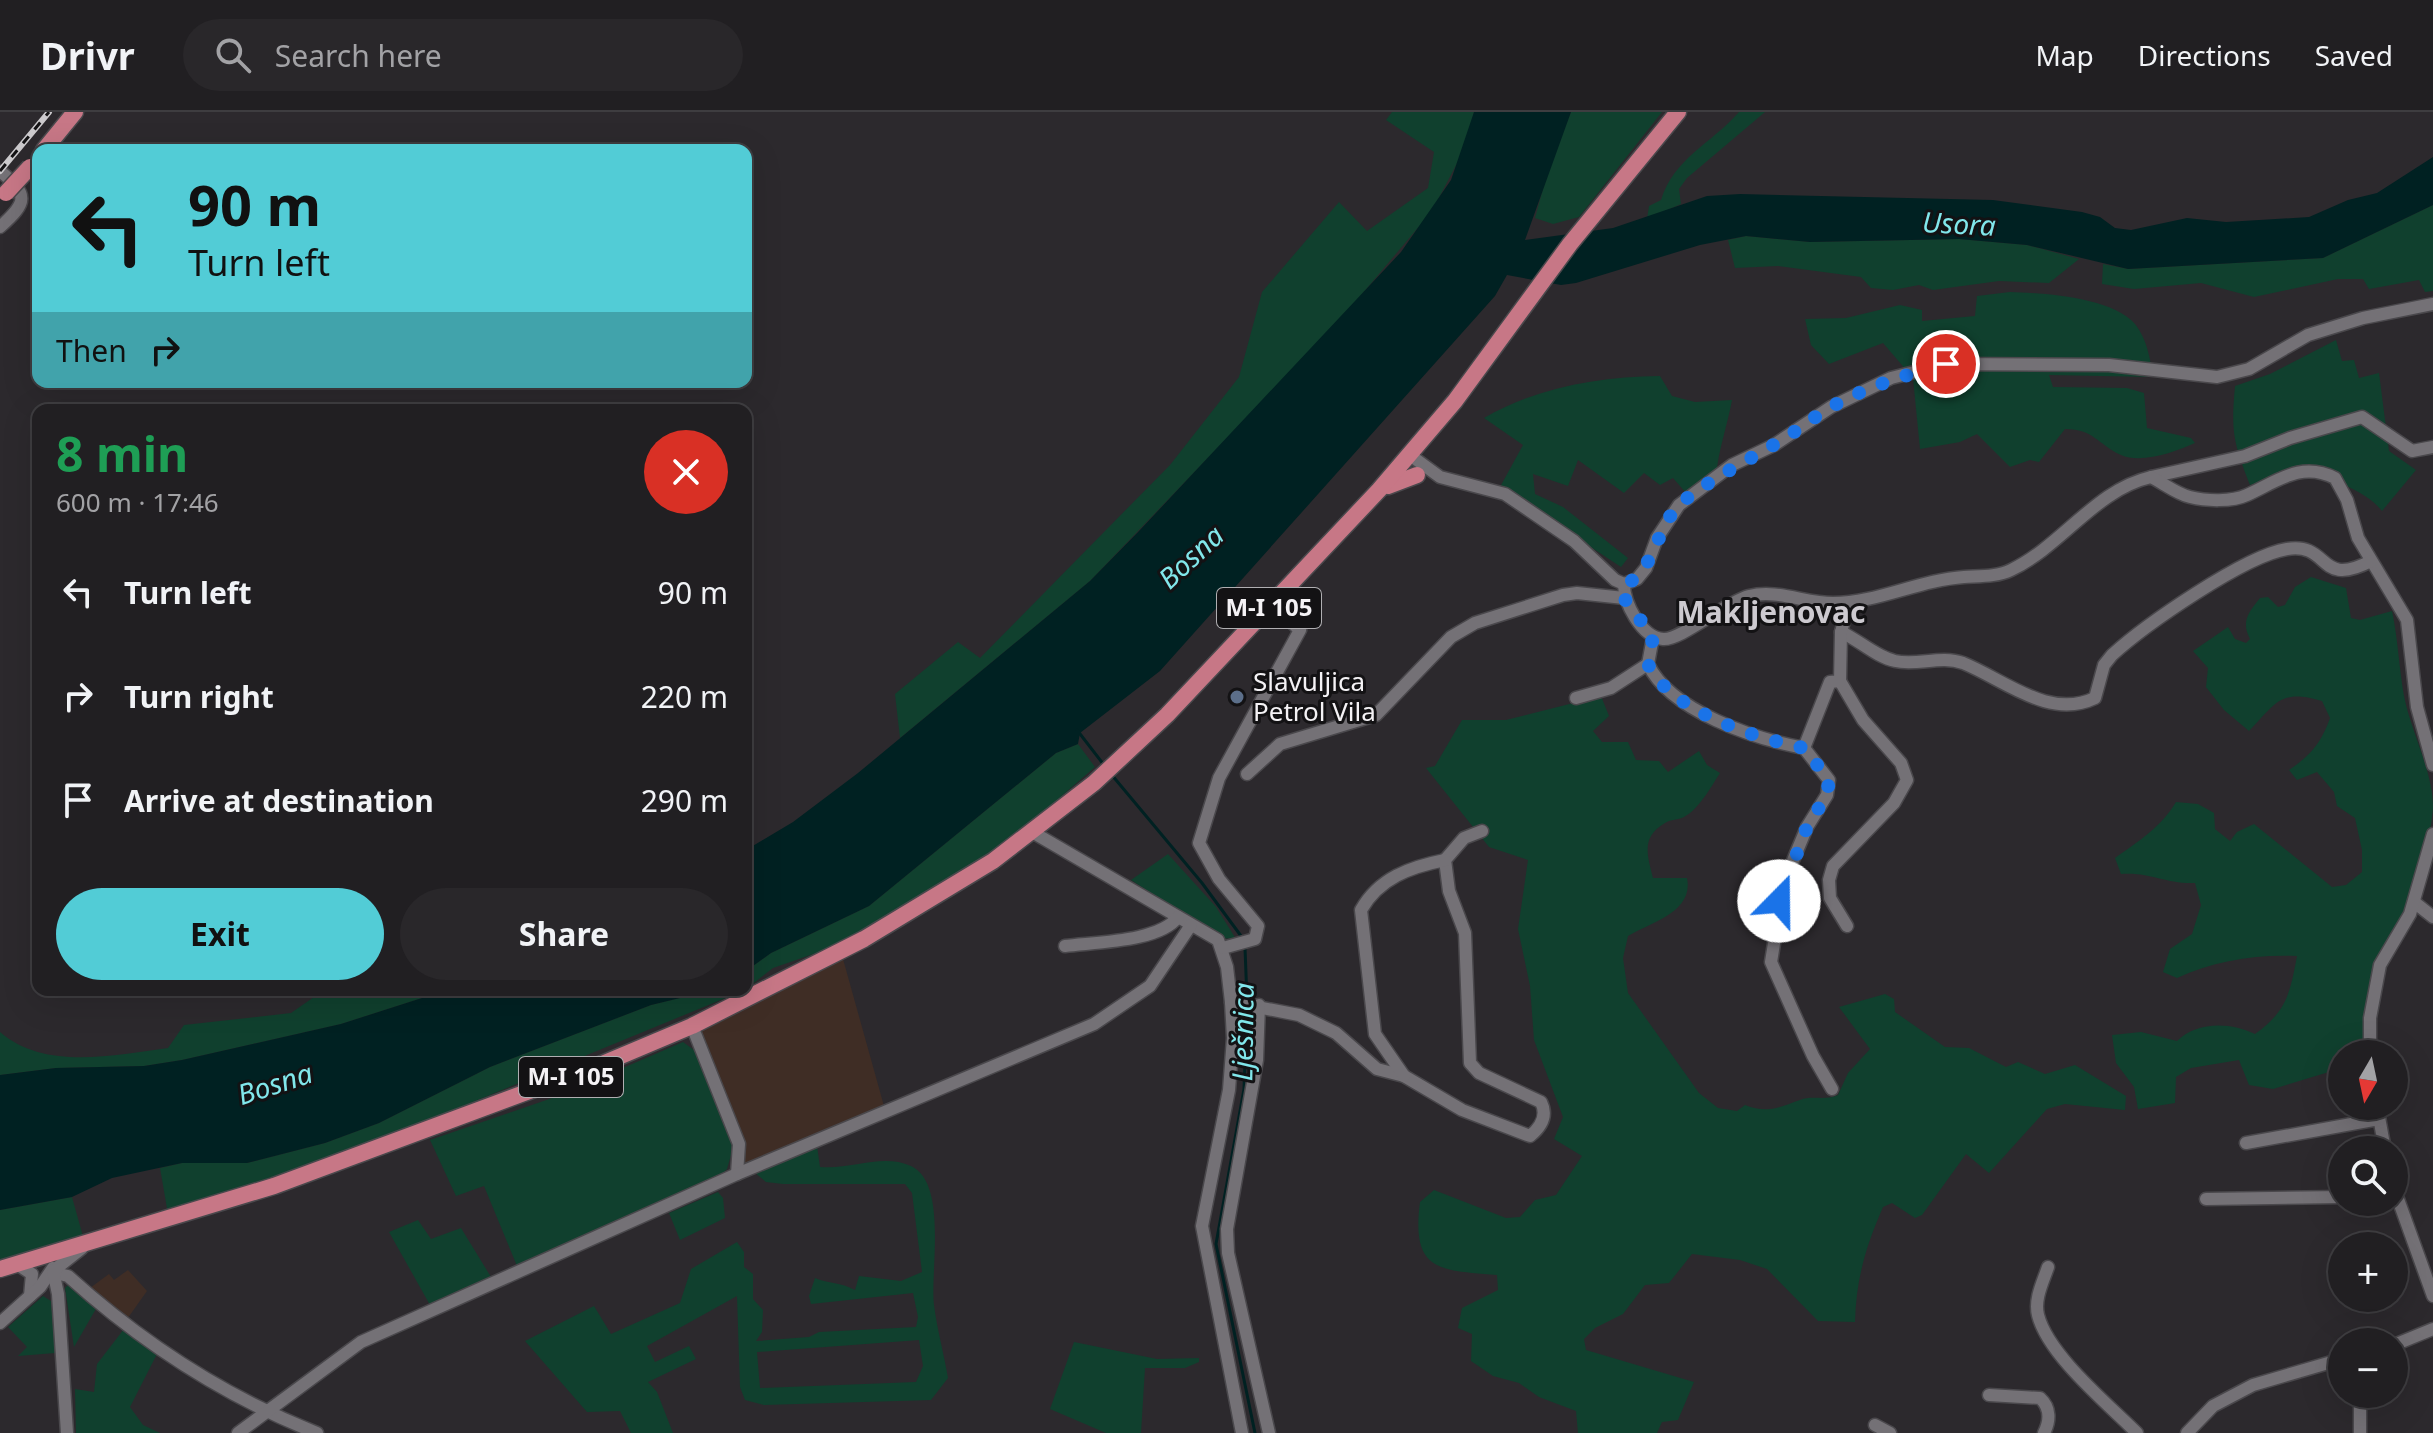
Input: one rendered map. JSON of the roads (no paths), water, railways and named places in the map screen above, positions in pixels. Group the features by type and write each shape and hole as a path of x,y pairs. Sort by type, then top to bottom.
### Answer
{"main road":[{"path":"49,144 75,112"},
{"name":"M-I 105","path":"752,996 864,939 942,894 1034,833 1123,757 1272,605 1409,456 1455,401 1570,244 1678,112"},
{"path":"3,197 32,164"},
{"path":"1379,490 1417,475"},
{"name":"M-I 105","path":"0,1269 274,1186 423,1133 692,1026 751,996"}],"street":[{"path":"0,171 21,190 23,198 17,212 0,227"},
{"path":"1409,456 1409,468 1417,475 1440,477 1505,494 1574,541 1615,580 1624,584 1637,579 1646,568 1657,538 1679,505 1732,465 1774,445 1831,407 1891,378 1946,364 2109,365 2176,375 2217,377 2249,369 2308,335 2363,318 2433,304"},
{"path":"1624,584 1624,598 1653,637 1665,640 1679,636 1727,604 1750,596 1771,594 1821,603 1849,603 1948,578 2008,572 2075,526 2101,500 2129,482 2245,456 2290,438 2362,417 2412,451 2433,447"},
{"path":"1409,456 1440,477"},
{"path":"2151,477 2189,497 2216,499 2244,497 2263,486 2311,469 2335,478 2371,561 2407,620 2417,707 2433,765"},
{"path":"1841,632 1897,662 1937,659 1961,662 2042,701 2080,705 2095,698 2104,665 2112,655 2207,587 2289,549 2311,552 2339,572 2349,572 2371,561"},
{"path":"1247,774 1280,744 1376,715 1451,637 1475,623 1563,595 1577,593 1624,598"},
{"path":"1847,926 1830,898 1829,880 1833,866 1894,803 1907,780 1901,763 1863,720 1840,681 1841,632 1849,603"},
{"path":"1034,833 1229,946 1255,939 1258,926 1219,879 1199,843 1219,778 1300,630 1272,605"},
{"path":"1653,637 1648,664 1661,685 1712,719 1770,742 1804,748 1829,780 1827,795 1807,827 1784,882 1771,962 1813,1056 1832,1089"},
{"path":"1576,698 1611,688 1648,664"},
{"path":"1804,748 1824,691 1830,682 1840,681"},
{"path":"1404,1076 1375,1034 1361,910 1385,881 1418,866 1445,860 1464,838 1482,831"},
{"path":"2370,1040 2370,1018 2380,965 2414,902 2433,834"},
{"path":"1235,1003 1257,1005 1318,1023 1336,1033 1377,1069 1404,1076 1441,1099 1530,1136 1543,1120 1545,1110 1541,1102 1479,1073 1470,1063 1465,933 1449,891 1445,860"},
{"path":"2414,902 2433,917"},
{"path":"1065,946 1150,934 1171,926 1178,917"},
{"path":"238,1433 361,1342 737,1174 1094,1024 1150,986 1191,925"},
{"path":"1229,946 1235,1003 1229,1090 1202,1226 1242,1433"},
{"path":"1257,1005 1257,1060 1227,1241 1269,1433"},
{"path":"692,1026 739,1144 737,1174"},
{"path":"2246,1143 2347,1120"},
{"path":"2206,1199 2328,1197"},
{"path":"2404,1216 2433,1296"},
{"path":"0,1323 90,1243"},
{"path":"55,1253 67,1433"},
{"path":"17,1264 32,1274 29,1296"},
{"path":"2048,1267 2038,1296 2037,1313 2042,1325 2085,1381 2137,1433"},
{"path":"54,1272 68,1276 133,1333 265,1412 317,1433"},
{"path":"2408,1339 2433,1329"},
{"path":"2187,1433 2213,1406 2253,1385 2328,1363"},
{"path":"1989,1395 2040,1398 2046,1404 2049,1419 2044,1433"},
{"path":"2360,1408 2360,1433"},
{"path":"1875,1425 1890,1433"}],"water":[{"path":"1474,112 1571,112 1525,240 1613,228 1707,196 1740,194 1993,200 2082,212 2100,217 2115,228 2131,230 2187,218 2226,222 2309,217 2348,200 2377,193 2433,157 2433,205 2323,258 2128,269 2027,245 1959,239 1810,242 1746,236 1700,245 1576,283 1561,285 1507,275 1495,296 1160,671 1080,733 1078,744 1056,753 869,906 771,953 752,967 752,846 793,822 858,773 1090,581 1401,252 1451,180"},
{"name":"Bosna","path":"428,996 688,996 651,1005 490,1067 379,1123 325,1143 247,1163 182,1163 112,1178 72,1197 0,1210 0,1075 56,1068 144,1066 341,1024"}],"waterway":[{"name":"Lješnica","path":"1077,730 1104,765"},
{"name":"Lješnica","path":"1111,774 1202,883 1244,940"},
{"name":"Lješnica","path":"1245,948 1247,1000"},
{"name":"Lješnica","path":"1247,1007 1244,1089 1216,1244 1255,1433"}],"railway":[{"path":"0,171 49,112"}],"place":[{"name":"Slavuljica Petrol Vila","path":"1237,697"}],"district":[{"name":"Makljenovac","path":"1771,613"}],"water label":[{"name":"Usora","path":"1959,224"}]}
